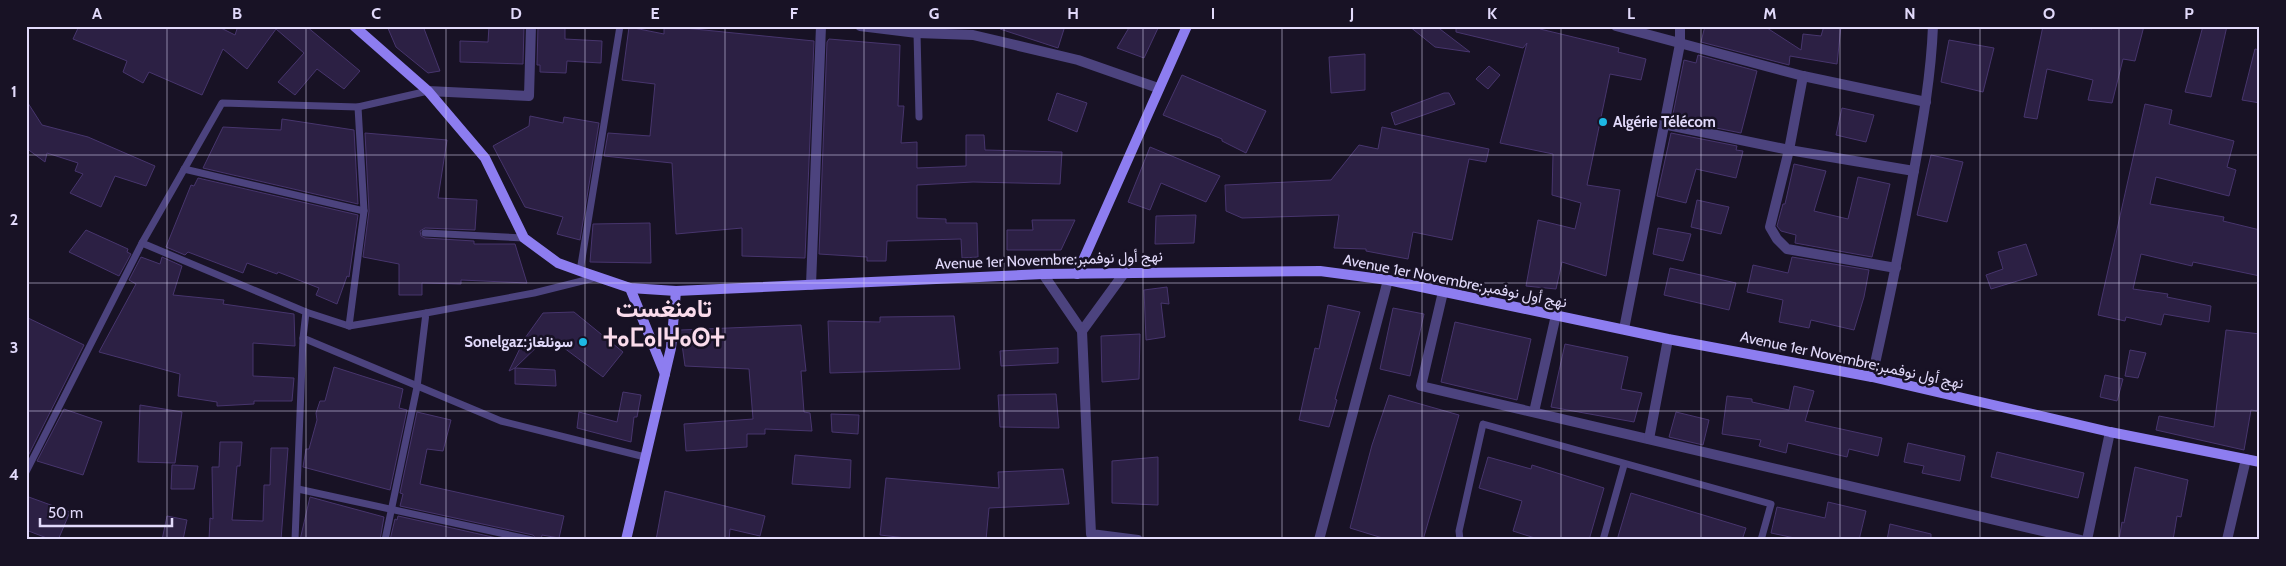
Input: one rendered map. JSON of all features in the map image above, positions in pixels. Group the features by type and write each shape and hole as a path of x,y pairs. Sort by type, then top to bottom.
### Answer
{"main road":[{"path":"354,26 428,91 485,158 524,238"},
{"path":"1077,274 1187,26"},
{"name":"Avenue 1er Novembre;نهج أول نوفمبر","path":"524,238 558,263 598,278 630,288 676,291 1043,274 1320,271 1388,280 1668,339 1872,377 2110,432 2260,462"},
{"path":"630,288 665,374"},
{"path":"626,540 665,374 674,324 676,291"}],"street":[{"path":"428,91 529,96 532,26"},
{"path":"811,285 821,26"},
{"path":"860,26 973,35 1078,60 1158,88"},
{"path":"1616,26 1804,76 1926,102"},
{"path":"1624,329 1680,44 1680,26"},
{"path":"1872,377 1896,268 1931,74 1933,26"},
{"path":"1804,76 1789,150 1770,227 1777,240 1787,249 1896,268"},
{"path":"1663,124 1789,150 1914,171"},
{"path":"1082,331 1125,272"},
{"path":"1043,274 1082,331 1091,534 1138,540"},
{"path":"1319,540 1388,280"},
{"path":"1444,292 1421,386 2081,540"},
{"path":"1534,412 1556,316"},
{"path":"1649,439 1668,339"},
{"path":"2087,540 2110,432"},
{"path":"2227,540 2246,459"}],"lane":[{"path":"580,271 620,26"},
{"path":"917,30 919,117"},
{"path":"26,472 142,243 222,103 358,107 428,91"},
{"path":"349,326 364,211 358,107"},
{"path":"184,169 364,211"},
{"path":"425,233 524,238"},
{"path":"142,243 306,312 349,326 534,293 598,278"},
{"path":"296,540 303,338 306,312"},
{"path":"385,540 417,387 426,312"},
{"path":"303,338 501,421 645,457"},
{"path":"1460,540 1459,531 1482,424 1624,465 1771,504 1761,540"},
{"path":"1603,540 1624,465"},
{"path":"298,489 532,540"}],"building":[{"path":"79,26 217,26 235,35 238,26 306,26 360,71 344,89 317,69 295,95 278,82 304,53 276,29 247,69 223,49 202,95 149,72 143,83 123,72 127,61 73,39"},
{"path":"387,26 423,26 440,71 428,73 396,47"},
{"path":"489,26 524,26 523,64 460,62 460,41 488,42"},
{"path":"538,26 565,26 565,39 602,41 601,63 567,61 566,73 540,72 540,65 537,65"},
{"path":"664,26 814,41 805,258 742,256 742,228 676,234 672,163 604,156 608,133 650,136 655,84 622,80 629,27 664,34"},
{"path":"1001,26 1065,26 1058,48 1000,29"},
{"path":"1130,26 1159,26 1144,58 1117,48"},
{"path":"1409,26 1436,26 1470,52 1435,47"},
{"path":"1456,26 1542,26 1540,29 1619,48 1618,52 1646,59 1641,80 1610,74 1587,185 1620,190 1606,276 1562,262 1556,289 1526,286 1538,220 1575,229 1581,203 1552,195 1553,154 1500,143 1527,43 1523,48 1456,32"},
{"path":"1705,26 1764,26 1801,50 1803,34 1821,36 1824,26 1841,26 1837,64 1790,56 1789,65 1701,42"},
{"path":"2043,26 2078,26 2092,29 2092,26 2144,26 2135,61 2123,59 2112,103 2088,100 2093,80 2047,69 2037,119 2024,117"},
{"path":"2203,26 2227,26 2211,97 2185,92"},
{"path":"829,39 900,45 898,106 904,106 901,143 917,142 917,168 966,166 966,135 984,135 985,150 1062,152 1060,184 973,182 917,185 917,218 946,219 946,223 977,223 978,257 962,258 961,239 887,241 886,261 867,261 867,257 819,254 827,42"},
{"path":"1949,40 1994,48 1983,92 1941,82"},
{"path":"2255,49 2260,50 2260,103 2242,100"},
{"path":"1365,54 1365,90 1331,93 1329,57"},
{"path":"1698,55 1757,71 1741,133 1672,119 1684,60 1696,63"},
{"path":"1489,66 1500,75 1488,89 1476,79"},
{"path":"1182,75 1266,111 1246,153 1222,141 1222,139 1163,115"},
{"path":"1057,93 1087,103 1077,132 1048,120"},
{"path":"1444,93 1449,93 1455,104 1395,125 1391,113"},
{"path":"26,100 42,125 88,137 155,166 146,186 115,176 101,207 70,193 83,174 75,171 78,163 47,153 45,162 26,148"},
{"path":"2145,104 2172,110 2169,124 2234,141 2227,167 2236,170 2229,196 2156,177 2150,204 2224,217 2223,221 2260,230 2260,276 2193,262 2192,266 2141,254 2133,289 2168,294 2167,297 2211,306 2209,322 2164,314 2161,325 2126,317 2125,321 2098,315"},
{"path":"1842,108 1874,115 1866,142 1836,135"},
{"path":"530,116 563,123 564,117 599,123 580,240 557,234 563,217 525,207 493,146 529,126"},
{"path":"282,119 354,130 358,204 203,168 223,127 281,130"},
{"path":"1382,127 1489,149 1486,162 1469,159 1452,240 1413,232 1408,259 1366,251 1366,249 1334,248 1339,215 1242,218 1226,211 1225,185 1331,180 1359,145 1378,149"},
{"path":"365,133 447,140 438,198 477,200 475,230 425,228 420,231 421,236 425,238 474,241 474,244 515,244 527,283 461,280 461,284 422,283 422,295 399,295 399,264 363,257 369,211"},
{"path":"1671,133 1737,146 1736,150 1743,151 1736,178 1696,169 1686,203 1657,196"},
{"path":"1150,147 1220,176 1206,202 1161,183 1150,210 1128,202"},
{"path":"1931,155 1963,162 1947,222 1917,215"},
{"path":"1794,164 1826,171 1814,211 1848,219 1858,177 1890,184 1872,257 1795,243 1796,235 1781,231 1777,226 1783,204 1785,204"},
{"path":"198,178 358,215 349,277 347,276 337,304 316,295 319,288 278,272 277,274 247,263 243,273 188,252 185,255 166,247 191,185 194,186"},
{"path":"1697,200 1729,207 1721,234 1691,227"},
{"path":"1196,215 1194,243 1155,244 1156,216"},
{"path":"1032,220 1075,220 1061,250 1007,250 1007,230 1033,230"},
{"path":"650,223 651,263 590,262 593,224"},
{"path":"1658,228 1691,234 1683,261 1653,254"},
{"path":"86,230 128,249 127,252 131,254 119,276 69,252"},
{"path":"2026,244 2037,275 1991,289 1986,275 2003,269 1998,252"},
{"path":"141,257 160,264 162,257 182,266 173,295 224,300 223,304 294,314 295,346 253,343 253,376 294,378 292,401 254,401 254,404 217,406 217,402 178,396 180,374 99,352 136,284 129,280"},
{"path":"1792,257 1869,270 1864,297 1854,330 1811,320 1809,328 1779,322 1783,300 1747,292 1753,265 1788,273"},
{"path":"1670,268 1736,283 1729,310 1664,295"},
{"path":"1167,287 1169,304 1161,303 1165,337 1146,340 1144,290"},
{"path":"1328,305 1360,312 1329,427 1299,420 1315,348 1319,349"},
{"path":"1393,308 1424,314 1410,376 1380,369"},
{"name":"Sonelgaz;سونلغاز","path":"574,312 623,352 603,377 548,336 515,368 509,371 525,338 543,313"},
{"path":"954,316 960,369 830,373 828,321 880,322 880,317"},
{"path":"26,317 84,345 27,458 26,458"},
{"path":"1455,322 1531,339 1517,400 1441,382"},
{"path":"801,325 806,371 801,371 804,412 810,413 812,431 765,429 765,434 747,434 747,447 686,451 684,424 753,419 749,369 685,366 680,330"},
{"path":"2226,330 2260,334 2260,399 2257,411 2251,410 2244,450 2156,430 2159,416 2214,427"},
{"path":"1140,334 1139,379 1102,382 1101,336"},
{"path":"1565,344 1628,357 1621,389 1642,393 1634,422 1551,407"},
{"path":"1058,348 1058,363 1001,366 1000,351"},
{"path":"2130,350 2146,353 2138,378 2125,376"},
{"path":"334,367 403,389 399,408 407,410 390,490 303,467 306,449 309,449 317,420 316,413 320,401 325,401"},
{"path":"515,368 555,370 556,386 515,384"},
{"path":"2105,375 2123,379 2117,401 2100,397"},
{"path":"1794,386 1814,391 1805,421 1882,438 1878,456 1849,449 1847,457 1788,443 1786,453 1759,446 1761,440 1722,434 1727,396 1752,399 1752,402 1789,410"},
{"path":"623,392 641,395 637,417 634,417 631,442 577,428 579,412 617,422"},
{"path":"1056,394 1059,428 1000,427 998,395"},
{"path":"1389,395 1459,415 1423,540 1389,540 1350,528 1372,445"},
{"path":"140,405 182,412 175,463 138,462"},
{"path":"64,409 102,422 83,475 37,461"},
{"path":"417,412 451,420 443,451 427,449 420,484 564,516 559,538 542,535 541,540 537,540 533,535 400,506 403,494 400,493"},
{"path":"1676,412 1709,420 1703,445 1669,437"},
{"path":"831,414 859,415 858,434 832,432"},
{"path":"220,442 242,442 240,466 237,466 232,520 263,521 264,485 270,485 271,448 288,448 281,540 209,540 210,518 213,519 212,467 219,467"},
{"path":"1908,443 1965,456 1960,481 1922,473 1924,466 1904,462"},
{"path":"1997,452 2084,473 2078,498 1991,477"},
{"path":"795,455 851,460 850,488 792,484"},
{"path":"1158,457 1158,505 1112,503 1112,461"},
{"path":"1488,457 1531,469 1532,465 1604,488 1589,540 1541,540 1513,531 1522,501 1479,488"},
{"path":"172,465 198,466 194,489 171,489"},
{"path":"2135,467 2188,480 2181,517 2177,516 2173,540 2119,540"},
{"path":"1063,469 1069,504 989,508 986,540 923,540 880,535 886,478 999,488 998,472"},
{"path":"665,491 765,516 760,536 730,529 729,540 656,540"},
{"path":"1631,493 1746,528 1742,540 1617,540"},
{"path":"26,496 70,512 58,540 52,540 26,530"},
{"path":"310,497 384,517 380,540 300,540"},
{"path":"1828,502 1866,511 1859,540 1804,540 1771,533 1777,507 1825,518"},
{"path":"167,516 187,520 183,540 162,540"},
{"path":"398,516 506,540 390,540 395,519 397,520"},
{"path":"1890,524 1931,534 1931,540 1887,540"}],"place":[{"name":"Algérie Télécom","path":"1603,122"},
{"name":"Sonelgaz;سونلغاز","path":"583,342"}],"district":[{"name":"تامنغست ⵜⴰⵎⴰⵏⵖⴰⵙⵜ","path":"664,322"}]}
